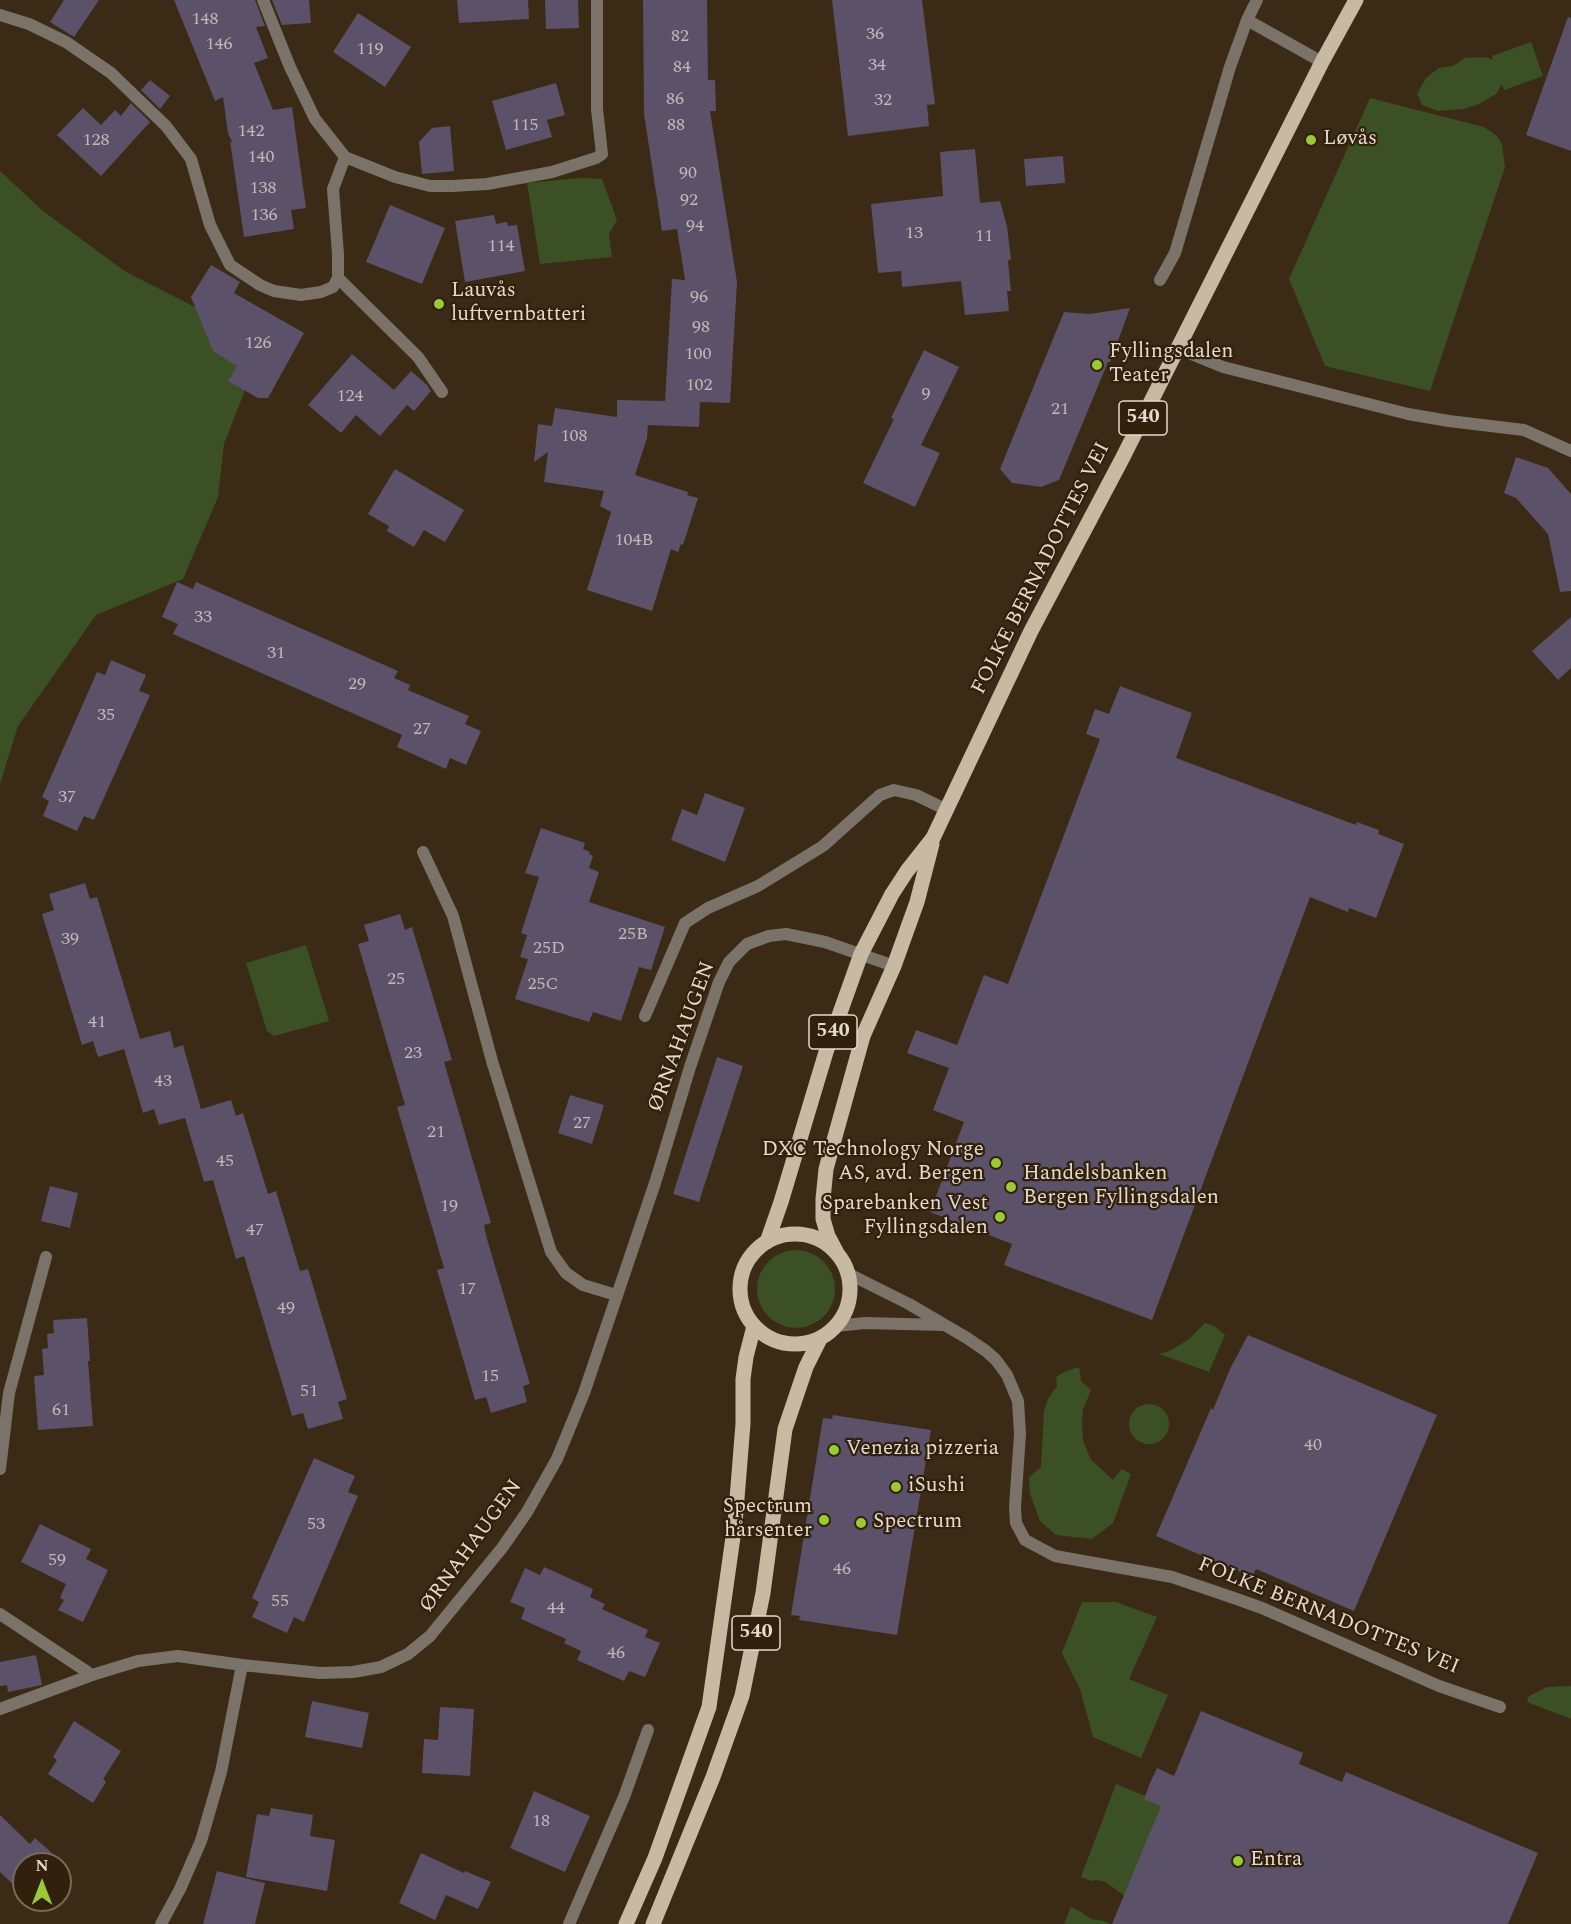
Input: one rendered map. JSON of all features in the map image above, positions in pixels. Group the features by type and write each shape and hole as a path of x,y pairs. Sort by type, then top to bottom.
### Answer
{"main road":[{"name":"FOLKE BERNADOTTES VEI","path":"767,1242 826,1052 861,954 891,894 933,838 1031,631 1179,349 1356,0"},
{"name":"FOLKE BERNADOTTES VEI","path":"837,1253 828,1236 823,1219 826,1169 863,1036 894,966 917,902 933,838"},
{"name":"540","path":"805,1235 828,1245 837,1253 849,1274 851,1287 844,1315 836,1326 820,1339 809,1343 785,1344 768,1337 754,1326 741,1302 740,1288 747,1261 756,1250 780,1236 805,1235"},
{"name":"540","path":"626,1924 655,1858 709,1707 735,1523 743,1424 743,1379 754,1326"},
{"name":"540","path":"653,1924 713,1777 742,1696 764,1593 785,1429 806,1367 820,1339"}],"street":[{"path":"264,0 315,119 345,157 395,177 430,186 487,184 552,172 602,154 597,110 597,0"},
{"path":"1160,280 1175,253 1230,67 1257,0"},
{"path":"0,15 29,24 66,42 111,74 166,126 190,159 210,225 230,265 260,285 274,291 300,295 321,292 333,287 338,278 333,189 345,157"},
{"path":"1247,20 1323,62"},
{"path":"338,278 418,357 442,392"},
{"path":"1179,349 1223,367 1408,414 1524,430 1571,451"},
{"path":"645,1016 685,923 708,908 758,886 823,846 880,795 894,790 916,795 947,810"},
{"path":"423,852 453,916 492,1061 551,1252 566,1273 583,1285 616,1295"},
{"name":"ØRNAHAUGEN","path":"0,1709 92,1675 138,1661 178,1656 320,1672 353,1671 381,1667 408,1654 430,1636 502,1548 527,1512 552,1467 584,1393 656,1180 708,1014 729,962 747,944 769,936 786,934 825,942 894,966"},
{"path":"0,1469 9,1393 46,1257"},
{"name":"FOLKE BERNADOTTES VEI","path":"849,1274 909,1304 986,1350 1007,1375 1018,1401 1020,1434 1015,1507 1016,1523 1025,1540 1055,1556 1172,1577 1231,1597 1439,1686 1500,1707"},
{"path":"836,1326 865,1323 945,1325"},
{"path":"0,1614 92,1675"},
{"path":"161,1924 180,1889 201,1841 221,1772 242,1665"},
{"path":"569,1924 624,1797 648,1730"}],"green space":[{"path":"1531,42 1543,76 1504,90 1502,84 1496,94 1479,104 1463,109 1438,111 1422,105 1417,94 1426,78 1439,68 1453,66 1465,58 1486,57 1493,60 1492,56"},
{"path":"1370,98 1484,127 1497,136 1502,144 1505,167 1430,391 1325,366 1289,279"},
{"path":"0,171 43,211 126,272 244,332 259,354 224,444 218,497 183,579 96,615 18,726 0,784"},
{"path":"580,178 602,179 617,220 609,234 612,257 540,264 527,183"},
{"path":"306,945 329,1021 274,1036 267,1031 246,963"},
{"path":"788,1250 804,1250 818,1256 829,1267 835,1281 835,1297 829,1311 818,1322 804,1328 788,1328 774,1322 763,1311 757,1297 757,1281 763,1267 774,1256"},
{"path":"1205,1323 1214,1326 1225,1335 1209,1372 1159,1354 1188,1340"},
{"path":"1079,1367 1081,1381 1091,1390 1083,1410 1082,1423 1083,1440 1091,1460 1113,1480 1122,1469 1131,1474 1113,1523 1092,1539 1056,1535 1040,1521 1030,1494 1029,1477 1041,1467 1044,1411 1048,1399 1057,1386 1056,1377"},
{"path":"1149,1404 1157,1405 1163,1410 1168,1416 1168,1432 1163,1438 1157,1443 1149,1444 1141,1443 1135,1438 1130,1432 1129,1424 1130,1416 1135,1410 1141,1405"},
{"path":"1082,1602 1116,1602 1157,1617 1129,1679 1168,1695 1141,1758 1093,1737 1080,1689 1062,1653"},
{"path":"1571,1686 1571,1719 1527,1702 1529,1696 1547,1687"},
{"path":"1116,1784 1165,1804 1127,1898 1106,1882 1091,1881 1081,1877"},
{"path":"1071,1907 1091,1919 1111,1924 1064,1924"}],"building":[{"path":"64,0 99,0 74,37 50,22"},
{"path":"174,0 255,0 265,26 256,27 268,58 254,63 273,110 292,107 306,208 291,210 294,229 244,237 230,141 233,144 228,133 223,97 215,101"},
{"path":"272,0 309,0 311,23 282,25"},
{"path":"457,0 528,0 529,19 459,23"},
{"path":"545,0 578,0 579,28 546,29"},
{"path":"643,0 707,0 708,80 715,80 716,111 710,111 737,282 730,403 700,402 699,427 648,425 647,438 635,475 688,492 687,495 698,498 683,545 681,544 678,552 671,549 652,611 587,590 611,512 600,506 604,491 544,482 548,452 534,462 538,424 552,426 555,408 617,417 617,400 665,401 672,279 685,280 677,229 662,231 644,114"},
{"path":"832,0 922,0 935,104 927,105 929,126 848,136"},
{"path":"358,13 411,47 385,87 333,52"},
{"path":"1568,17 1571,18 1571,151 1526,135"},
{"path":"150,80 170,96 160,109 141,90"},
{"path":"556,83 565,115 547,120 552,137 506,150 492,101"},
{"path":"131,103 150,122 101,176 57,135 83,108 101,125 115,110 121,116"},
{"path":"450,126 454,171 422,174 419,142 432,128"},
{"path":"975,149 980,203 1000,201 1007,226 1011,259 1008,261 1011,291 1007,291 1009,311 965,315 961,281 902,287 901,271 878,273 871,204 943,196 940,152"},
{"path":"1063,156 1065,183 1026,186 1024,159"},
{"path":"390,205 445,228 422,284 366,262"},
{"path":"494,215 496,224 507,222 508,226 517,225 525,271 465,282 455,221"},
{"path":"211,265 240,282 234,293 304,333 268,398 258,398 228,381 237,366 213,351 191,297"},
{"path":"1130,308 1119,342 1108,362 1059,480 1041,487 1012,483 1000,469 1064,312 1089,314"},
{"path":"924,350 959,367 921,445 940,453 915,507 863,483"},
{"path":"352,354 394,390 411,371 431,391 414,411 407,405 380,436 356,415 341,433 308,405"},
{"path":"1516,457 1548,468 1571,494 1571,591 1560,592 1548,534 1516,498 1504,493"},
{"path":"395,469 464,510 445,542 424,530 414,547 387,531 389,526 368,514"},
{"path":"177,582 193,589 196,582 398,671 394,678 410,685 408,690 469,716 465,724 481,731 466,765 450,758 446,769 397,747 402,735 173,634 178,624 162,617"},
{"path":"1571,617 1571,668 1558,680 1532,651"},
{"path":"111,660 146,675 139,691 150,695 94,820 84,816 77,831 43,816 49,801 42,797 97,672 105,675"},
{"path":"1120,686 1192,713 1176,758 1356,825 1357,822 1379,830 1378,834 1404,844 1376,918 1349,908 1348,912 1310,897 1152,1320 1004,1265 1012,1244 930,1212 964,1122 933,1110 949,1068 907,1053 916,1030 957,1045 984,975 1008,984 1100,739 1086,734 1095,709 1109,714"},
{"path":"705,793 745,808 725,862 671,840 682,809 697,815"},
{"path":"541,828 585,843 583,849 593,856 589,868 599,872 589,902 665,927 651,970 639,967 621,1021 593,1012 589,1022 515,999 528,959 520,957 527,935 521,933 539,877 525,873"},
{"path":"85,883 90,899 97,897 140,1039 170,1031 174,1048 183,1045 201,1109 231,1100 236,1116 243,1113 268,1194 276,1191 300,1271 308,1269 347,1399 338,1402 343,1419 308,1429 303,1413 292,1416 244,1256 236,1259 213,1180 204,1182 185,1118 159,1125 154,1109 143,1113 124,1049 98,1057 93,1041 82,1045 42,914 54,910 49,894"},
{"path":"400,914 405,930 412,927 452,1060 444,1062 491,1223 484,1225 487,1239 530,1384 523,1386 527,1402 491,1413 486,1397 475,1400 437,1270 444,1268 397,1107 405,1105 358,944 369,941 364,925"},
{"path":"717,1057 743,1066 699,1202 673,1194"},
{"path":"570,1095 604,1105 592,1144 558,1133"},
{"path":"50,1186 78,1193 70,1228 41,1221"},
{"path":"87,1318 93,1426 38,1430 34,1376 44,1375 42,1349 48,1348 47,1334 54,1333 53,1320"},
{"path":"1248,1335 1437,1415 1354,1611 1256,1569 1252,1577 1156,1536 1211,1408 1213,1410 1230,1369"},
{"name":"Spectrum","path":"833,1415 931,1430 897,1635 799,1620 800,1616 791,1615 823,1418 832,1419"},
{"path":"314,1458 355,1476 348,1492 358,1496 304,1622 294,1617 287,1633 252,1617 259,1602 252,1598"},
{"path":"40,1524 91,1549 86,1559 108,1570 83,1622 58,1610 64,1600 60,1598 66,1584 21,1562"},
{"path":"544,1567 593,1589 590,1597 605,1604 602,1609 648,1630 645,1637 660,1643 645,1677 629,1671 624,1681 577,1660 581,1651 564,1643 566,1639 521,1619 525,1608 510,1602 525,1568 540,1575"},
{"path":"36,1655 42,1685 8,1692 7,1685 0,1686 0,1662"},
{"path":"312,1701 369,1713 362,1748 305,1737"},
{"path":"440,1707 474,1709 470,1776 422,1773 424,1739 438,1740"},
{"path":"1201,1711 1303,1753 1299,1764 1342,1782 1346,1772 1538,1853 1508,1924 1112,1924 1161,1806 1144,1799 1150,1783 1157,1768 1174,1776"},
{"path":"74,1721 121,1751 103,1779 106,1782 93,1803 48,1774 57,1760 53,1757"},
{"path":"534,1791 590,1816 565,1872 510,1848"},
{"path":"271,1808 313,1815 310,1836 335,1840 327,1891 246,1877 257,1814 269,1816"},
{"path":"0,1815 30,1844 35,1838 51,1852 12,1852 12,1884 0,1872"},
{"path":"421,1853 464,1873 465,1871 491,1882 478,1909 446,1895 435,1920 399,1903"},
{"path":"217,1871 265,1883 255,1924 203,1924"}],"place":[{"name":"Løvås","path":"1311,140"},
{"name":"Lauvås luftvernbatteri","path":"439,304"},
{"name":"Fyllingsdalen Teater","path":"1097,365"},
{"name":"DXC Technology Norge AS, avd. Bergen","path":"996,1163"},
{"name":"Handelsbanken Bergen Fyllingsdalen","path":"1011,1187"},
{"name":"Sparebanken Vest Fyllingsdalen","path":"1000,1217"},
{"name":"Venezia pizzeria","path":"834,1450"},
{"name":"iSushi","path":"896,1487"},
{"name":"Spectrum hårsenter","path":"824,1520"},
{"name":"Spectrum","path":"861,1523"},
{"name":"Entra","path":"1238,1861"}]}
